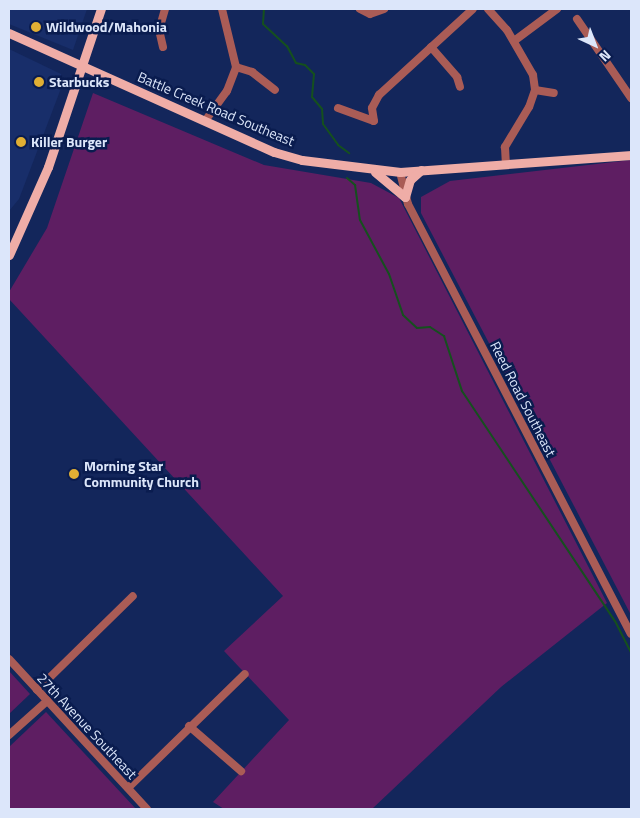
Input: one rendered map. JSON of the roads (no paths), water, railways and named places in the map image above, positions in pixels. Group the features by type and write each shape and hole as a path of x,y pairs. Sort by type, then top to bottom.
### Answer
{"main road":[{"path":"9,255 41,184 101,9"},
{"name":"Battle Creek Road Southeast","path":"9,33 288,156 374,171 400,172 631,155"},
{"path":"374,171 405,198 410,180 421,170"}],"street":[{"path":"163,47 158,30 165,9"},
{"path":"205,121 227,90 236,67 222,9"},
{"path":"360,9 370,14 384,9"},
{"path":"338,108 374,121 372,108 379,95 473,9"},
{"path":"488,9 514,41 532,68 535,90 525,116 505,147 506,164"},
{"path":"514,41 557,9"},
{"path":"577,19 631,98"},
{"path":"431,47 457,77 460,87"},
{"path":"236,67 252,72 275,90"},
{"path":"535,90 554,93"},
{"name":"Reed Road Southeast","path":"400,172 405,198 631,634"},
{"path":"37,690 133,596"},
{"name":"27th Avenue Southeast","path":"9,659 147,809"},
{"path":"128,788 189,726 245,674"},
{"path":"9,734 47,701"},
{"path":"189,726 241,771"}],"waterway":[{"path":"264,9 263,24 287,46 296,63 305,65 314,74 312,97 322,109 323,124 338,145 349,153"},
{"path":"347,178 355,185 360,220 389,274 403,315 417,328 430,327 444,336 462,391 615,621 631,652"}],"place":[{"name":"Wildwood/Mahonia","path":"36,27"},
{"name":"Starbucks","path":"39,82"},
{"name":"Killer Burger","path":"21,142"},
{"name":"Morning Star Community Church","path":"74,474"}]}
